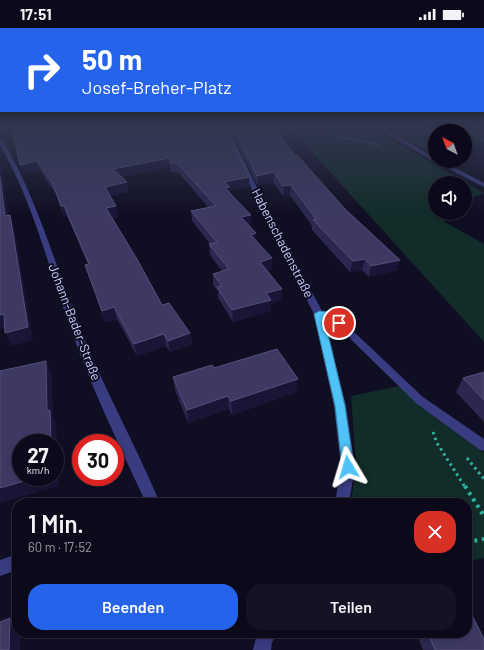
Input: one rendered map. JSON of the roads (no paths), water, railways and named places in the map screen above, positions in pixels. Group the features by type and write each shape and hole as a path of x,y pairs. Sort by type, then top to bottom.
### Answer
{"street":[{"name":"Johann-Bader-Straße","path":"9,157 24,186 74,324 113,418 151,498"},
{"name":"Habenschadenstraße","path":"240,157 319,314 340,406 348,467 343,498"},
{"path":"455,168 484,185"},
{"path":"319,314 330,314 420,400 484,446"},
{"path":"0,568 12,564"}]}
